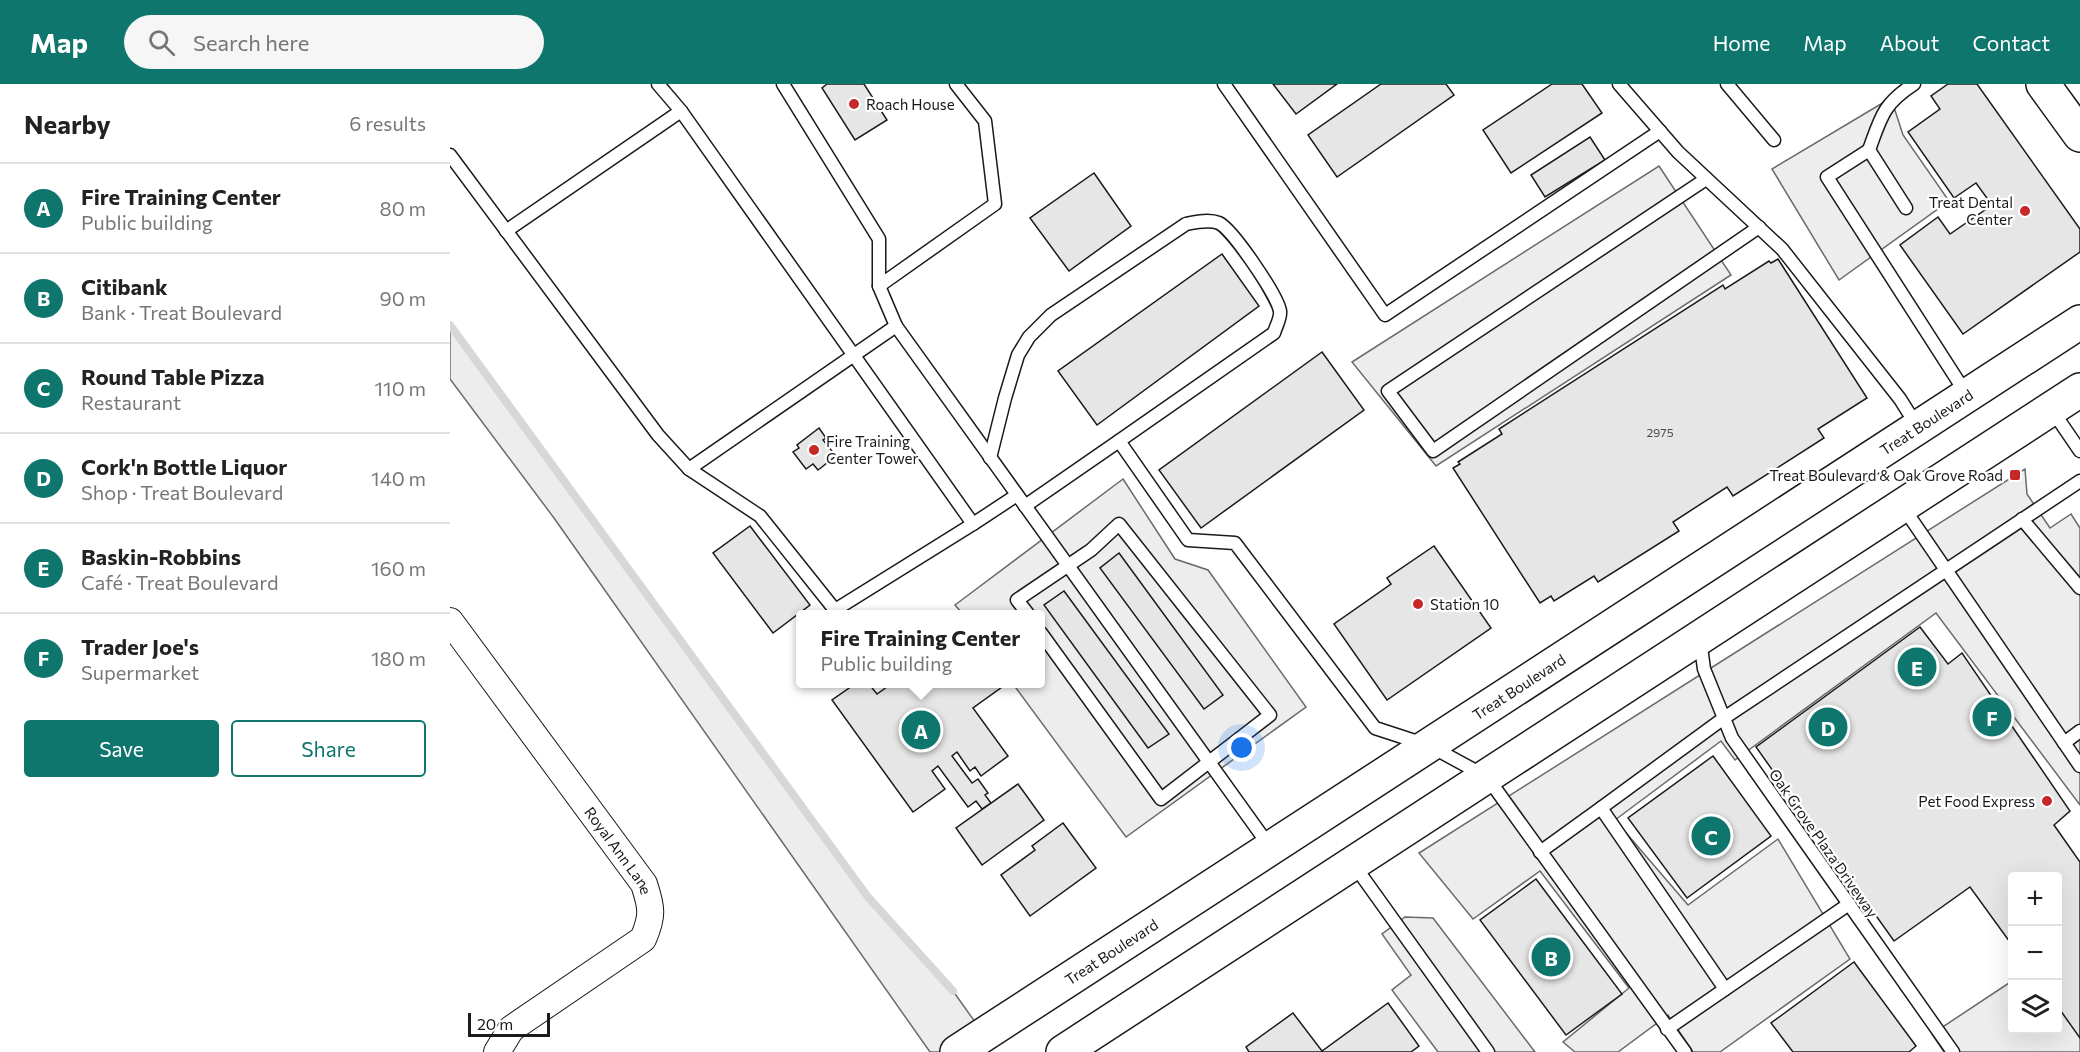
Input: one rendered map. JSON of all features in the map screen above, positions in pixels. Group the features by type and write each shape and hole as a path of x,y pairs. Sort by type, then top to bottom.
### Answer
{"main road":[{"path":"2043,84 2080,135"},
{"name":"Treat Boulevard","path":"957,1052 2080,322"},
{"path":"1074,1049 2080,390"}],"street":[{"name":"Royal Ann Lane","path":"450,621 644,884 650,900 651,920 643,939 510,1029 497,1052"}],"lane":[{"path":"658,84 681,111 973,524"},
{"path":"783,84 879,239 879,286 896,326 1271,849"},
{"path":"879,286 996,204 985,121 956,84"},
{"path":"1224,84 1385,315 1660,131"},
{"path":"1619,84 1678,152 1782,249 1900,399 1918,428"},
{"path":"1727,84 1774,140"},
{"path":"1914,84 1896,96 1884,111 1869,150 1827,177 1967,396"},
{"path":"507,231 681,111"},
{"path":"1869,150 1905,208"},
{"path":"450,155 658,435 689,469 760,516 835,610 1017,495"},
{"path":"1707,178 1388,391 1433,451 1759,227"},
{"path":"990,458 1018,355 1029,337 1051,315 1186,224 1202,221 1218,223 1234,236 1277,301 1280,314 1274,333 1025,506"},
{"path":"689,469 896,326"},
{"path":"2051,409 2080,451"},
{"path":"1119,441 1188,540 1235,543 1375,728 1430,746 1487,777 1685,1052"},
{"path":"1540,852 1724,718 2080,481"},
{"path":"1902,506 2080,766"},
{"path":"2022,519 2080,588"},
{"path":"1024,610 1017,600 1091,550 1119,524 1270,715 1161,799 1045,639"},
{"name":"Oak Grove Plaza Driveway","path":"1700,638 1704,669 1732,738 1953,1052"},
{"path":"2064,743 2080,731"},
{"path":"1601,808 1725,989"},
{"path":"1354,864 1488,1052"},
{"path":"1667,1029 1849,904"}],"shaded area":[{"path":"1891,98 1903,135 1949,201 1839,280 1772,169"},
{"path":"1659,166 1731,275 1436,466 1352,362"},
{"path":"450,325 868,897 953,991 985,1036 958,1052 930,1052 554,518 450,379"},
{"path":"2025,469 2027,494 2050,528 2071,514 2080,528 2080,805 1936,613 1735,760 1721,741 1615,820 1688,905 1778,839 1850,959 1720,1052 1693,1052 1668,1015 1618,1052 1575,1052 1563,1042 1629,988 1540,871 1473,919 1419,853"},
{"path":"1123,479 1175,559 1208,570 1306,707 1126,837 1016,688 1045,688 1045,610 959,610 955,605"},
{"path":"1405,917 1433,918 1535,1052 1438,1052 1392,990 1411,975 1382,934"},
{"path":"2008,984 2008,1034 2062,1034 2062,1006 2080,1035 2080,1052 1944,1052 1932,1034"}],"building":[{"name":"Roach House","path":"827,84 864,84 887,120 855,140 822,88"},
{"path":"1273,84 1337,84 1296,114"},
{"path":"1381,84 1446,84 1454,95 1337,177 1308,135"},
{"path":"1552,84 1582,84 1602,113 1511,173 1483,130"},
{"name":"Treat Dental Center","path":"1948,84 1977,84 2080,229 2080,252 1963,334 1900,245 1938,217 1950,234 1992,205 1976,183 1954,198 1908,132 1940,109 1931,96"},
{"path":"1590,137 1605,160 1545,197 1531,175"},
{"path":"1094,173 1131,226 1069,271 1030,218"},
{"path":"1222,254 1259,306 1097,425 1058,371"},
{"path":"1778,259 1867,398 1818,429 1824,438 1733,496 1727,487 1673,522 1679,531 1598,582 1594,576 1554,601 1551,596 1540,603 1453,468 1460,464 1458,462 1502,434 1499,429 1723,285 1725,289 1769,261 1771,263"},
{"path":"1322,352 1364,410 1201,528 1159,470"},
{"name":"Fire Training Center Tower","path":"819,428 826,438 823,440 836,456 818,470 813,464 806,469 793,452 799,448 797,445"},
{"path":"750,526 810,605 803,610 796,610 796,616 773,633 713,553"},
{"name":"Station 10","path":"1434,546 1491,628 1387,700 1334,624 1391,584 1387,578"},
{"path":"1119,553 1223,695 1204,709 1100,568"},
{"path":"1064,591 1169,734 1148,748 1044,605"},
{"path":"1920,627 1948,664 1962,653 2070,811 2054,825 2080,862 2080,1038 2062,1013 2062,872 2008,872 2008,939 1970,887 1894,941 1756,747"},
{"path":"849,688 872,688 877,694 885,688 1001,688 973,708 1008,756 981,776 975,767 970,771 957,752 952,756 972,783 978,779 988,793 985,795 991,803 982,809 976,801 968,807 938,766 932,771 945,789 913,812 832,700"},
{"path":"1713,756 1771,836 1687,898 1628,818"},
{"path":"1018,784 1044,820 982,865 956,828"},
{"path":"1063,823 1096,868 1030,916 1001,875 1035,850 1032,846"},
{"path":"1536,879 1622,994 1566,1035 1480,920"},
{"path":"1854,962 1916,1046 1909,1052 1793,1052 1771,1023"},
{"path":"1388,1003 1419,1046 1411,1052 1249,1052 1246,1047 1293,1013 1322,1051"}],"waterway":[{"path":"450,325 868,897 953,991"}],"place":[{"name":"Roach House","path":"854,104"},
{"name":"Treat Dental Center","path":"2025,211"},
{"name":"Fire Training Center Tower","path":"814,450"},
{"name":"Treat Boulevard & Oak Grove Road","path":"2015,475"},
{"name":"Station 10","path":"1418,604"},
{"name":"Baskin-Robbins","path":"1917,667"},
{"name":"Trader Joe's","path":"1992,717"},
{"name":"Cork'n Bottle Liquor","path":"1828,727"},
{"name":"Fire Training Center","path":"921,730"},
{"name":"Pet Food Express","path":"2047,801"},
{"name":"Round Table Pizza","path":"1711,836"},
{"name":"Citibank","path":"1551,957"}]}
